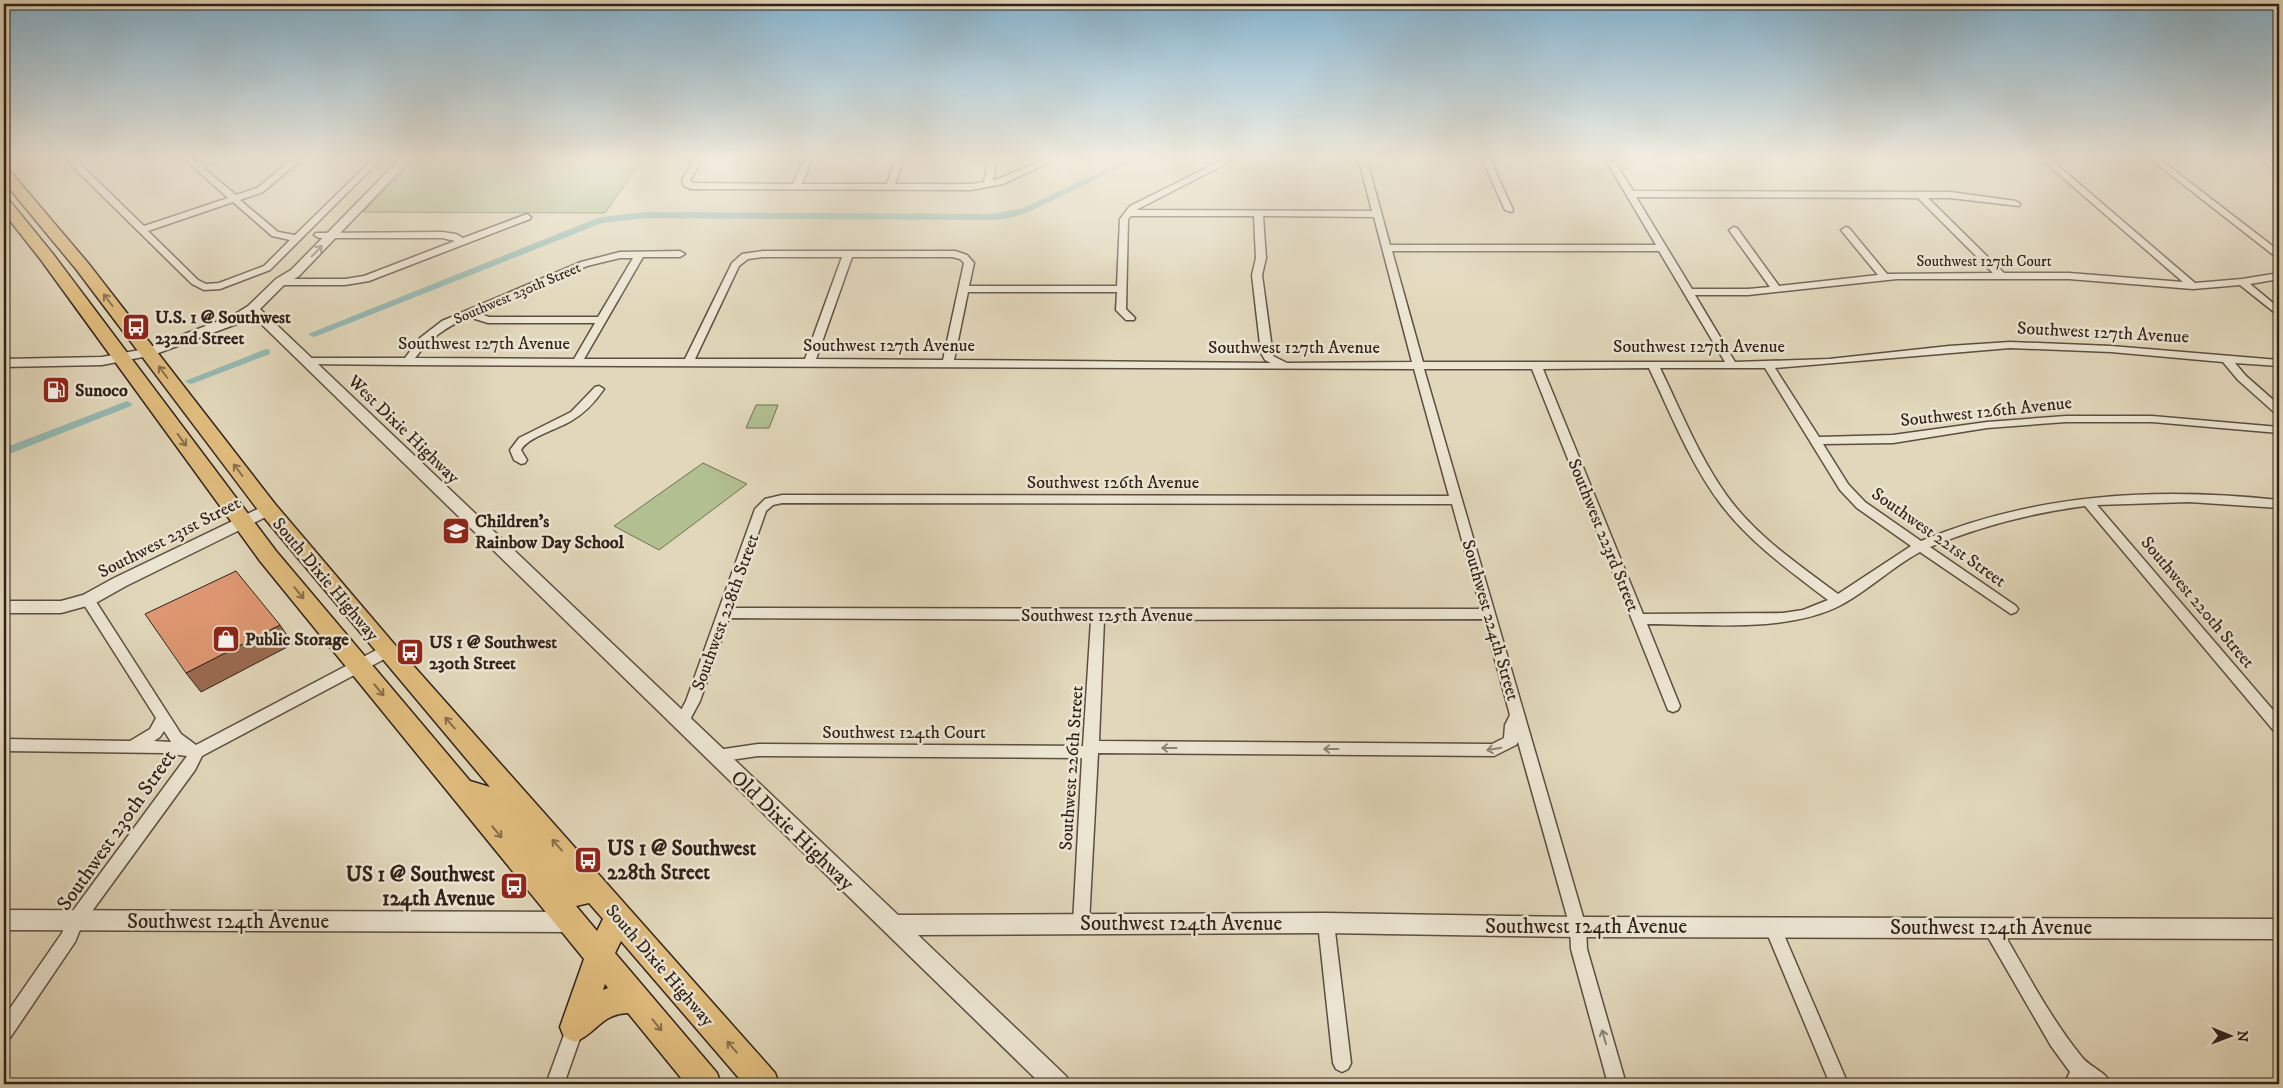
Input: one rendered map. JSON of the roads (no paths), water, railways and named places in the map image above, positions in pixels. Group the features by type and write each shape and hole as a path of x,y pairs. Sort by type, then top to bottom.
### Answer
{"highway":[{"name":"South Dixie Highway","path":"8,208 47,257 242,522 358,666 706,1084"},
{"name":"South Dixie Highway","path":"30,208 82,266 268,509 387,651 764,1084"},
{"path":"47,257 60,259 124,345 135,353 148,352"},
{"path":"122,359 139,362 175,412 199,419"},
{"path":"461,789 496,800 570,890 577,894 596,890"},
{"path":"575,1028 600,955 618,917"},
{"path":"575,1028 589,1012 605,1002 625,998 636,999"}],"street":[{"path":"119,208 198,285 211,287 230,283 264,270 328,208"},
{"path":"142,230 209,208"},
{"path":"246,208 277,235 298,238"},
{"path":"280,282 284,270 346,208"},
{"path":"4,363 83,362 122,359 148,352 227,324 253,309 280,282 296,273 359,208"},
{"path":"1130,318 1121,310 1124,219 1133,208"},
{"name":"Southwest 224th Street","path":"1375,208 1418,365 1578,927 1579,949 1617,1084"},
{"path":"1638,208 1732,365"},
{"path":"1933,208 2001,276"},
{"path":"2102,208 2193,286"},
{"path":"2218,208 2279,255"},
{"path":"1128,213 1377,214"},
{"path":"1258,214 1261,258 1257,275 1266,353 1278,363 1293,366"},
{"path":"280,282 345,282 361,280 527,217"},
{"path":"1734,230 1776,289"},
{"path":"1846,230 1884,277"},
{"path":"319,235 447,235 456,237 464,242"},
{"path":"1386,248 1663,248"},
{"path":"577,362 640,254"},
{"name":"Southwest 230th Street","path":"407,362 433,332 446,323 584,264 612,256 680,254"},
{"path":"688,363 735,265 742,258 763,254 962,256 969,263 948,363"},
{"path":"809,363 848,254"},
{"name":"Southwest 127th Court","path":"1689,292 1776,289 1884,277 2097,277 2166,286 2193,286 2242,282 2279,276"},
{"path":"2242,282 2279,312"},
{"path":"964,290 1122,289"},
{"name":"West Dixie Highway","path":"253,309 529,575"},
{"path":"468,313 488,320 602,320"},
{"name":"Southwest 127th Avenue","path":"306,361 1293,366 1768,365 1829,362 1926,350 2014,345 2110,348 2279,363"},
{"path":"2226,358 2242,378 2279,411"},
{"name":"Southwest 223rd Street","path":"1536,365 1673,706"},
{"path":"1653,365 1706,470 1724,499 1746,526 1778,555 1838,601"},
{"name":"Southwest 221st Street","path":"1768,365 1844,487 1861,505 2011,609"},
{"path":"521,460 515,454 514,450 517,445 523,440 576,414 589,404 598,389"},
{"name":"Southwest 126th Avenue","path":"1815,441 1893,438 1987,425 2066,419 2152,419 2279,430"},
{"path":"1638,619 1778,619 1814,612 1838,601 1920,546 1975,525 2008,517 2089,503 2174,498 2279,504"},
{"name":"Southwest 126th Avenue","path":"769,502 792,499 1457,500"},
{"name":"Southwest 228th Street","path":"681,723 693,701 761,509 769,502"},
{"name":"Southwest 220th Street","path":"2089,503 2279,727"},
{"name":"Southwest 231st Street","path":"88,600 120,582 268,509"},
{"name":"Old Dixie Highway","path":"529,575 1058,1084"},
{"path":"4,607 61,607 88,600 176,738 196,752"},
{"name":"Southwest 125th Avenue","path":"725,613 1098,616 1490,614"},
{"name":"Southwest 226th Street","path":"1081,923 1098,616"},
{"path":"4,745 164,747 196,752 387,651"},
{"name":"Southwest 124th Court","path":"717,756 758,750 1494,750 1511,742 1512,725 1518,714"},
{"path":"130,747 156,733 163,719"},
{"name":"Southwest 230th Street","path":"4,1032 70,937 75,921 190,766 196,752"},
{"name":"Southwest 124th Avenue","path":"4,920 572,922"},
{"path":"1326,923 1342,1064"},
{"name":"Southwest 124th Avenue","path":"892,925 1326,923 1578,927 1772,926 2279,930"},
{"path":"1772,926 1839,1084"},
{"path":"1991,927 2077,1078 2102,1084"},
{"path":"555,1084 575,1028"}],"waterway":[{"path":"313,334 600,220 647,215 992,217 1010,215 1031,208"},
{"path":"190,381 266,352"},
{"path":"4,452 127,404"}],"place":[{"name":"U.S. 1 @ Southwest 232nd Street","path":"136,327"},
{"name":"Sunoco","path":"56,390"},
{"name":"Children's Rainbow Day School","path":"456,531"},
{"name":"Public Storage","path":"226,639"},
{"name":"US 1 @ Southwest 230th Street","path":"410,652"},
{"name":"US 1 @ Southwest 228th Street","path":"588,860"},
{"name":"US 1 @ Southwest 124th Avenue","path":"514,886"}]}
